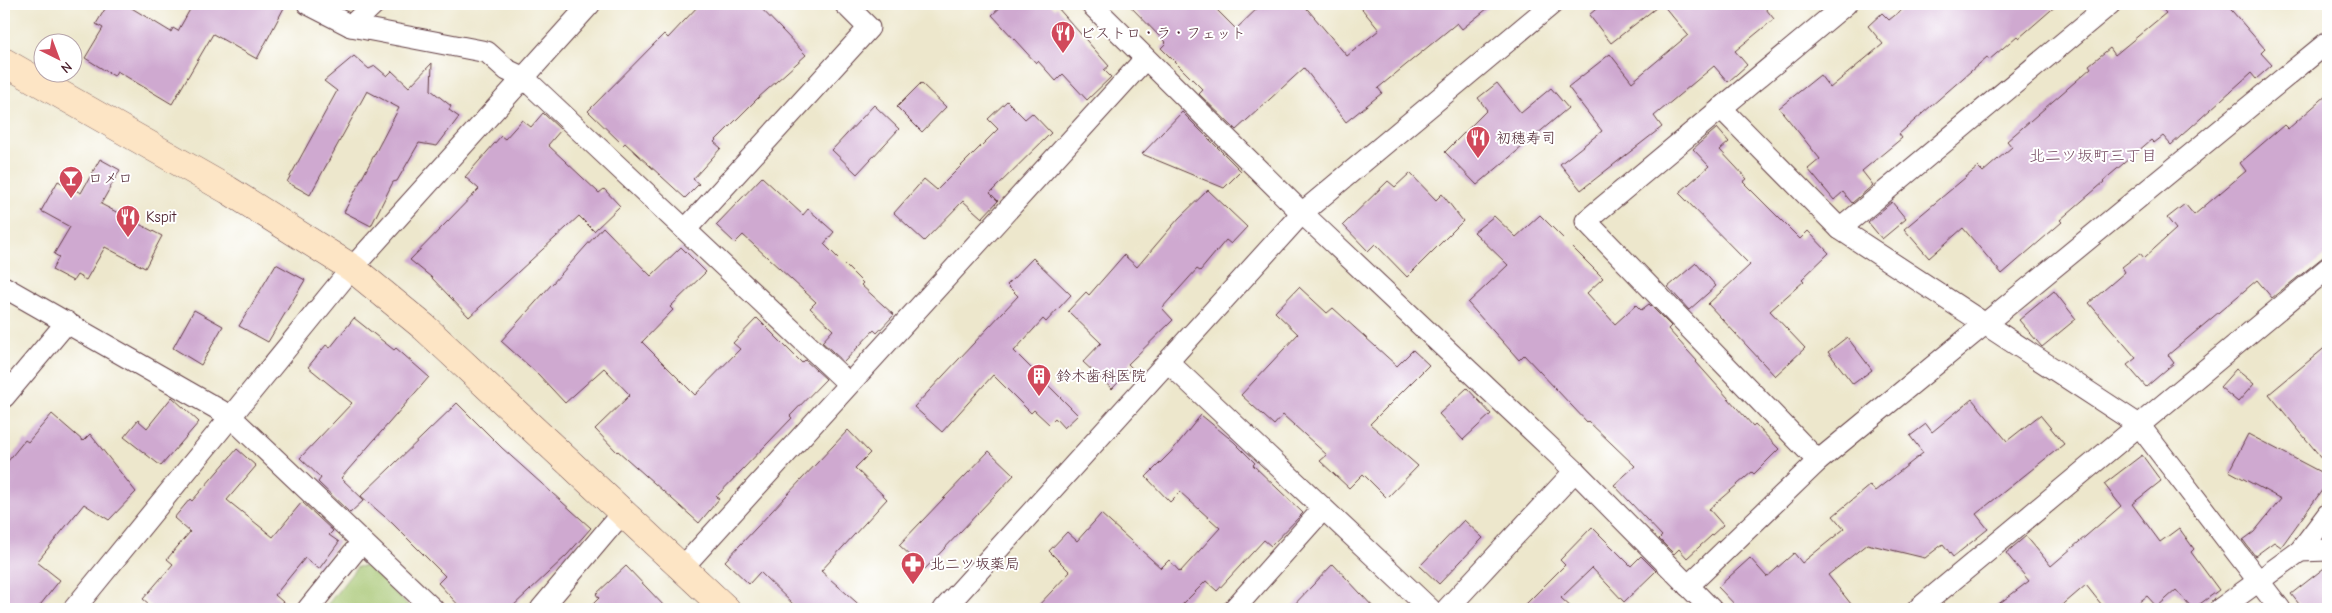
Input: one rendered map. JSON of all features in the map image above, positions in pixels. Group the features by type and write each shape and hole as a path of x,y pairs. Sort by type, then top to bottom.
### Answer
{"street":[{"path":"308,4 351,26 487,52 507,70 524,78 686,228 848,383"},
{"path":"351,26 374,4"},
{"path":"74,609 352,268 590,4"},
{"path":"686,228 869,28 845,4"},
{"path":"1090,4 1302,213 1575,471 1711,609"},
{"path":"944,609 1302,213 1552,4"},
{"path":"1818,462 1586,221 1846,4"},
{"path":"1840,229 2110,4"},
{"path":"1688,586 1818,462 1986,326 2328,42"},
{"path":"682,568 1145,58"},
{"path":"4,62 228,190 352,268 424,327 726,609"},
{"path":"1722,108 1840,229 2139,424 2280,609"},
{"path":"1918,609 2328,268"},
{"path":"4,287 230,416 433,609"},
{"path":"4,397 67,322"},
{"path":"1168,362 1430,609"},
{"path":"1447,609 1575,471"},
{"path":"1234,609 1323,509"},
{"path":"541,609 622,513"},
{"path":"2220,609 2300,550 2328,514"},
{"path":"308,609 362,542"},
{"path":"2300,550 2328,550"}],"green space":[{"path":"367,566 412,609 324,609 357,567"}],"building":[{"path":"108,4 125,4 171,32 173,28 178,31 193,4 286,4 257,59 213,34 172,104 117,71 114,76 85,58 103,28 96,24"},
{"path":"700,4 757,4 806,55 758,98 714,142 721,148 693,179 699,184 685,198 625,143 623,145 588,111 664,34 668,38"},
{"name":"ビストロ・ラ・フェット","path":"1004,4 1050,4 1055,9 1057,7 1109,66 1104,70 1111,77 1087,100 1063,74 1056,81 1038,61 1036,63 992,15"},
{"path":"1128,4 1211,4 1236,29 1262,4 1303,4 1347,56 1379,30 1358,4 1493,4 1462,29 1457,23 1378,88 1382,93 1346,122 1304,68 1236,130 1199,94 1203,90 1161,48 1166,43"},
{"path":"1602,4 1661,4 1611,43 1589,15"},
{"path":"1662,4 1762,4 1774,19 1735,51 1747,65 1728,82 1714,66 1654,116 1662,127 1581,190 1560,164 1602,131 1568,87 1610,54 1632,82 1688,35"},
{"path":"1909,4 2058,4 2019,38 2017,36 1989,60 1987,57 1899,134 1902,138 1862,171 1873,185 1852,203 1843,192 1834,200 1808,169 1820,159 1779,108 1820,75 1830,88 1883,44 1868,26 1882,13 1889,20"},
{"path":"2158,4 2226,4 2265,49 2261,53 2272,65 2256,79 2251,73 2171,145 2163,136 2154,143 2151,140 2103,181 2060,220 2062,222 2002,274 1963,228 1929,258 1904,229 1978,167 1983,172 2012,147 2007,141 2091,68 2089,65 2110,48 2115,55 2166,13"},
{"path":"354,56 369,69 375,66 387,76 392,71 409,87 432,63 431,90 451,106 449,110 459,117 437,146 419,143 397,181 393,182 371,226 344,212 399,108 367,91 310,195 287,182 337,91 324,81"},
{"path":"921,83 946,107 922,132 897,107"},
{"path":"1497,83 1521,113 1551,88 1568,108 1477,185 1445,152 1487,110 1478,98"},
{"path":"2328,94 2328,253 2272,298 2257,280 2168,355 2174,363 2146,387 2127,365 2136,358 2089,303 2125,272 2122,267 2140,253 2144,258 2176,229 2167,218 2185,204 2194,215 2246,171 2240,163 2284,125 2288,129"},
{"path":"1007,101 1025,119 1032,113 1051,133 990,193 998,201 982,218 963,201 924,241 894,213 924,179 937,190 998,129 988,119"},
{"path":"874,105 899,129 857,174 832,150"},
{"path":"1182,112 1241,171 1224,188 1142,154"},
{"path":"543,113 561,130 548,145 599,193 604,189 620,206 594,231 579,216 469,317 431,277 410,260 479,189 465,177 501,136 505,139 522,120 531,127"},
{"path":"1717,128 1729,142 1720,150 1747,179 1743,182 1800,239 1808,231 1829,253 1802,279 1804,281 1770,311 1805,348 1775,376 1708,304 1750,265 1679,193 1709,166 1693,149"},
{"path":"100,159 120,170 101,204 162,236 145,268 105,247 86,280 77,275 73,281 52,270 59,257 54,254 70,227 41,211 58,181 81,193"},
{"path":"1410,173 1436,200 1442,194 1463,221 1407,277 1375,244 1368,251 1343,225 1388,181 1395,187"},
{"path":"762,177 803,215 808,209 834,232 824,244 863,283 861,285 894,315 877,333 874,330 844,362 822,342 833,330 810,308 816,302 743,235 735,243 716,225"},
{"path":"1208,190 1247,227 1231,244 1226,240 1200,271 1197,269 1162,308 1173,320 1128,364 1132,368 1112,389 1083,362 1101,343 1068,311 1086,292 1089,295 1124,255 1137,267 1179,218"},
{"path":"1892,202 1906,219 1882,239 1868,222"},
{"path":"1540,215 1603,278 1587,293 1615,324 1636,305 1641,310 1649,304 1671,326 1668,329 1753,426 1755,424 1779,449 1754,474 1752,472 1709,509 1723,525 1687,558 1679,549 1674,554 1659,539 1662,536 1614,485 1635,466 1587,422 1524,355 1519,360 1468,303 1508,265 1474,232 1494,216 1516,237"},
{"path":"603,227 651,276 681,247 706,272 670,307 673,310 642,342 695,395 740,349 733,343 757,318 802,363 805,360 826,379 790,416 792,418 716,497 719,499 699,523 617,452 595,429 630,395 604,368 565,403 538,374 501,341"},
{"path":"1033,258 1071,295 1046,322 1043,319 1014,351 1078,415 1064,428 1055,418 1049,424 1034,410 1031,413 993,375 942,432 914,407 1018,296 1007,285"},
{"path":"1696,263 1716,286 1689,310 1668,287"},
{"path":"276,264 305,280 268,342 239,326"},
{"path":"1299,287 1327,313 1333,308 1397,366 1413,350 1429,365 1370,424 1418,466 1387,498 1363,474 1349,488 1320,461 1327,455 1283,415 1274,425 1241,395 1298,334 1275,312"},
{"path":"2054,291 2076,319 2042,347 2019,320"},
{"path":"194,310 223,326 201,365 173,348"},
{"path":"354,318 394,350 396,348 429,377 341,478 364,500 350,513 318,482 321,478 300,458 352,403 308,367 326,345 330,348"},
{"path":"1847,337 1872,370 1853,384 1828,352"},
{"path":"2328,345 2328,466 2269,394"},
{"path":"2236,369 2254,384 2238,402 2220,387"},
{"path":"1467,388 1491,414 1463,440 1439,414"},
{"path":"172,397 199,422 161,466 124,437 138,420 147,428"},
{"path":"1972,399 2007,441 2040,415 2064,444 1976,514 1988,529 1953,557 1943,544 1925,558 1867,544 1828,575 1855,609 1739,609 1718,587 1750,558 1767,577 1794,553 1802,563 1844,529 1833,516 1870,485 1875,491 1923,453 1910,436 1926,424 1932,432"},
{"path":"457,403 502,448 591,528 567,555 510,609 462,609 438,583 445,576 392,523 361,496"},
{"path":"52,414 83,441 90,434 136,492 109,520 84,504 37,562 60,580 37,609 4,609 4,466 25,440 28,442"},
{"path":"1201,415 1234,442 1255,463 1253,465 1303,513 1271,546 1264,540 1217,591 1206,581 1178,609 1035,609 1070,572 1049,551 1067,532 1077,541 1101,514 1161,568 1169,560 1180,572 1220,528 1180,492 1170,502 1146,477 1171,452"},
{"path":"848,430 870,453 855,468 887,499 821,571 864,609 798,609 760,572 749,584 725,561"},
{"path":"2248,434 2328,476 2328,482 2281,547 2274,542 2255,556 2243,540 2254,532 2281,499 2229,471"},
{"path":"237,449 256,466 227,500 273,537 302,502 333,531 329,535 339,542 319,569 305,558 275,595 291,609 155,609 143,599 173,564 167,559 190,532 174,518 190,499 192,501"},
{"path":"989,451 1014,475 925,569 899,545"},
{"path":"2142,455 2161,481 2132,504 2160,542 2179,528 2194,549 2191,552 2219,590 2193,609 2176,590 2157,607 2147,596 2130,609 2105,609 2086,585 2058,609 1992,609 2029,581 2006,553 2026,536 2051,566 2121,506 2104,484"},
{"path":"1464,520 1483,538 1439,584 1420,566"},
{"path":"1592,527 1631,566 1641,556 1656,571 1624,602 1592,568 1561,598 1573,609 1521,609 1565,565 1560,560"},
{"path":"1333,564 1375,609 1290,609"},
{"path":"2328,565 2328,609 2303,609 2291,594"},
{"path":"626,566 667,609 588,609 599,598 596,594"}],"place":[{"name":"ビストロ・ラ・フェット","path":"1063,54"},
{"name":"初穂寿司","path":"1478,159"},
{"name":"ロメロ","path":"71,199"},
{"name":"Kspit","path":"128,238"},
{"name":"鈴木歯科医院","path":"1039,397"},
{"name":"北二ツ坂薬局","path":"913,585"}],"district":[{"name":"北二ツ坂町三丁目","path":"2093,155"}]}
